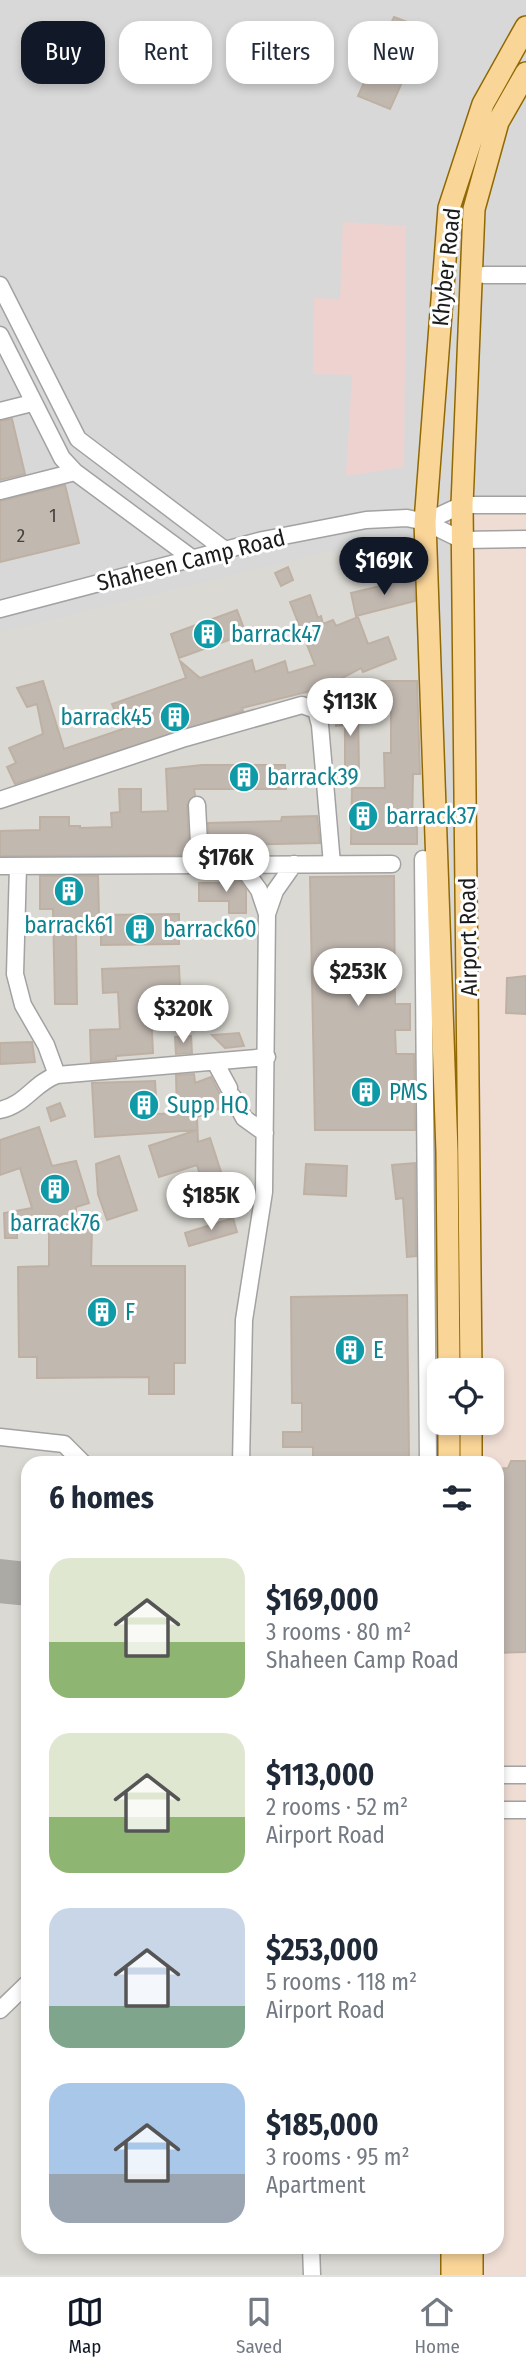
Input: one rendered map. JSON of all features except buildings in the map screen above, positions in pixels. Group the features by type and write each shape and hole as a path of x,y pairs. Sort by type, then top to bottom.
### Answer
{"main road":[{"name":"Khyber Road","path":"449,1358 447,1139 425,522 449,208 483,104 526,27"},
{"name":"Khyber Road","path":"462,505 474,209 498,122 526,73"},
{"name":"Airport Road","path":"462,505 471,1358"},
{"path":"449,1435 449,1456"},
{"path":"471,1435 471,1456"},
{"path":"452,2254 452,2275"},
{"path":"472,2254 472,2275"}],"street":[{"path":"484,275 526,275"},
{"path":"0,285 78,439 225,550"},
{"path":"0,335 52,442 75,472 193,559"},
{"path":"0,411 32,403"},
{"path":"0,491 75,472"},
{"path":"425,522 462,505 526,505"},
{"name":"Shaheen Camp Road","path":"0,609 225,550 366,520 383,518 425,522"},
{"path":"425,522 462,540 526,539"},
{"path":"0,800 184,738 293,707 311,706 316,710 320,725 332,864"},
{"path":"197,805 200,863"},
{"path":"424,859 428,1456"},
{"path":"0,866 239,862 392,864"},
{"path":"239,862 259,890 267,914 264,1192 244,1320 242,1456"},
{"path":"267,914 275,891 293,864"},
{"path":"18,866 15,974 23,1005 47,1045 57,1075"},
{"path":"0,1110 26,1100 45,1079 57,1075 267,1057"},
{"path":"215,1062 244,1118 265,1133"},
{"path":"0,1437 64,1444 76,1456"},
{"path":"504,1775 526,1775"},
{"path":"504,1810 526,1810"},
{"path":"0,2010 21,1990"},
{"path":"311,2254 312,2275"}],"shaded area":[{"path":"0,0 526,0 526,2275 0,2275"},
{"path":"343,222 406,226 404,467 346,476 352,375 313,374 314,298 340,299"},
{"path":"462,505 526,505 526,2275 473,2275 473,2254 504,2254 504,1456 470,1456 469,1435 504,1435 504,1358 469,1358"},
{"path":"392,536 410,542 416,551 428,677 438,1358 427,1358 427,1435 439,1435 439,1456 21,1456 21,2254 434,2254 434,2275 0,2275 0,632"}],"taxiway":[{"path":"0,1581 21,1583"}],"place":[{"name":"barrack47","path":"208,634"},
{"name":"barrack45","path":"175,717"},
{"name":"barrack39","path":"244,777"},
{"name":"barrack37","path":"363,816"},
{"name":"barrack61","path":"69,891"},
{"name":"barrack60","path":"140,929"},
{"name":"PMS","path":"366,1092"},
{"name":"Supp HQ","path":"144,1105"},
{"name":"barrack76","path":"55,1189"},
{"name":"F","path":"102,1312"},
{"name":"E","path":"350,1350"}]}
